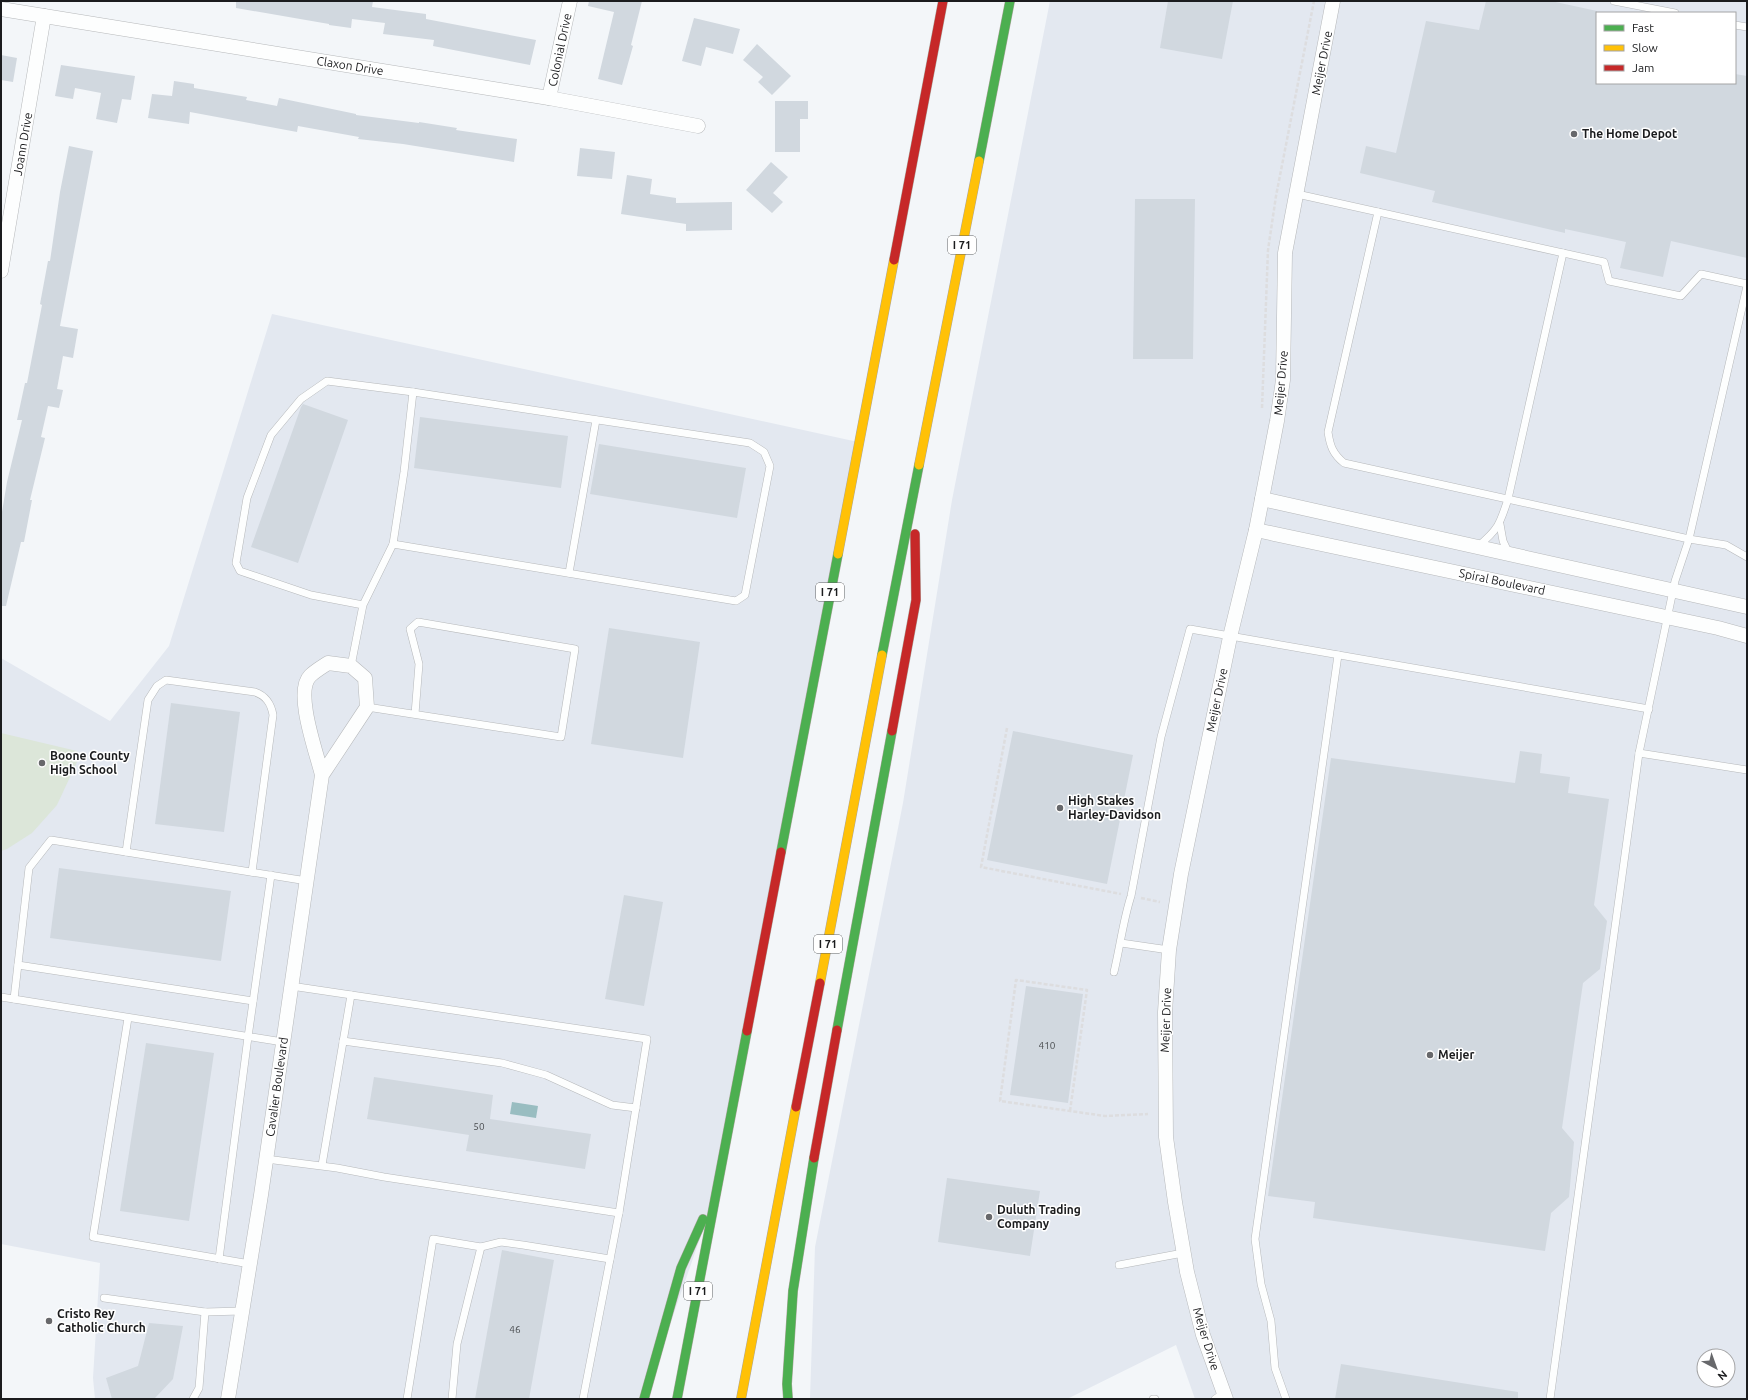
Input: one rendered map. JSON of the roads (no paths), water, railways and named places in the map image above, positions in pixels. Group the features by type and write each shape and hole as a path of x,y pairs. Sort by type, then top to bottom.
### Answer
{"highway":[{"name":"I 71","path":"677,1399 943,1"},
{"name":"I 71","path":"741,1399 914,489 1010,1"},
{"path":"788,1399 787,1384 793,1292 806,1200 916,600 914,489"},
{"path":"644,1399 682,1268 719,1184"}],"street":[{"name":"Colonial Drive","path":"549,98 570,1"},
{"name":"Meijer Drive","path":"1221,1397 1187,1272 1166,1137 1165,1012 1169,950 1181,874 1230,637 1256,530 1278,421 1283,380 1285,253 1333,1"},
{"name":"Claxon Drive","path":"1,9 549,98 698,126"},
{"name":"Joann Drive","path":"1,271 44,16"},
{"path":"1262,499 1747,607"},
{"name":"Spiral Boulevard","path":"1256,530 1747,636"},
{"name":"Cavalier Boulevard","path":"228,1399 266,1159 322,775 305,711 304,691 309,676 328,663 352,666"},
{"path":"352,666 365,678 366,707"},
{"name":"Cavalier Boulevard","path":"322,775 366,707"}],"lane":[{"path":"1614,1 1670,12"},
{"path":"1736,25 1747,27"},
{"path":"1297,194 1604,262 1609,281 1681,296 1702,274 1747,285 1689,539 1674,591 1639,753 1550,1399"},
{"path":"1378,212 1328,432 1330,446 1336,456 1344,463 1689,539 1726,544 1747,557"},
{"path":"1477,547 1489,538 1500,524 1508,499 1563,253"},
{"path":"363,605 311,595 240,571 236,563 247,498 271,435 301,399 327,381 413,392 750,443 764,452 770,466 745,595 736,601 393,544"},
{"path":"352,666 363,605 393,544 404,472 413,392"},
{"path":"569,573 596,420"},
{"path":"1500,524 1503,541 1510,554"},
{"path":"366,707 561,737 574,650 418,622 410,629 419,664 415,714"},
{"path":"1114,972 1121,943 1123,919 1130,896 1161,737 1190,629 1649,709"},
{"path":"1286,1399 1275,1368 1272,1321 1261,1284 1255,1239 1338,655"},
{"path":"126,852 135,800 148,700 157,686 166,680 255,692 262,695 272,706 273,715 252,872"},
{"path":"1639,753 1747,770"},
{"path":"14,999 29,868 51,840 307,881"},
{"path":"219,1259 271,875"},
{"path":"1121,943 1169,950"},
{"path":"18,966 253,1002"},
{"path":"291,986 646,1039 619,1212 583,1399"},
{"path":"322,1165 351,995"},
{"path":"1,997 283,1042"},
{"path":"128,1018 93,1237 250,1264"},
{"path":"343,1041 502,1063 546,1075 612,1105 636,1108"},
{"path":"266,1159 322,1165 384,1177 619,1212"},
{"path":"407,1399 433,1239 481,1247 501,1242 610,1259"},
{"path":"452,1399 457,1344 481,1247"},
{"path":"1119,1265 1183,1253"},
{"path":"104,1298 206,1312 242,1312"},
{"path":"193,1399 199,1388 206,1312"}],"water":[{"path":"512,1102 538,1106 536,1118 510,1114"}],"place":[{"name":"The Home Depot","path":"1574,134"},
{"name":"Boone County High School","path":"42,763"},
{"name":"High Stakes Harley-Davidson","path":"1060,808"},
{"name":"Meijer","path":"1430,1055"},
{"name":"Duluth Trading Company","path":"989,1217"},
{"name":"Cristo Rey Catholic Church","path":"49,1321"}]}
